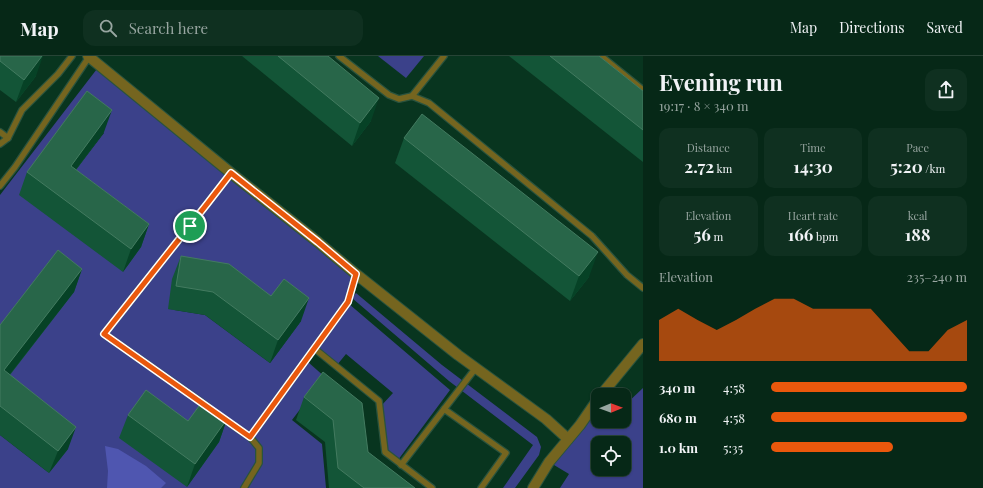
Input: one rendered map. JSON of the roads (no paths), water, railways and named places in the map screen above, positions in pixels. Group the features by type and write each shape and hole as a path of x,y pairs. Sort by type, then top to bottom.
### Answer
{"street":[{"path":"88,56 475,369 546,419 568,439"},
{"path":"607,388 643,344"},
{"path":"533,488 549,462 580,425 591,409"}],"lane":[{"path":"0,144 8,138 22,110 58,74 72,56"},
{"path":"0,186 88,56"},
{"path":"339,56 389,95 400,99 412,96 444,56"},
{"path":"601,56 643,90"},
{"path":"412,96 429,104 592,236 627,275 643,288"},
{"path":"0,132 8,138"},
{"path":"213,410 104,334 231,173"},
{"path":"250,437 348,302 356,274"},
{"path":"315,348 379,401 385,452 432,488"},
{"path":"401,465 475,369"},
{"path":"444,409 506,453 481,488"},
{"path":"219,414 250,437 259,448 259,463 244,488"}]}
